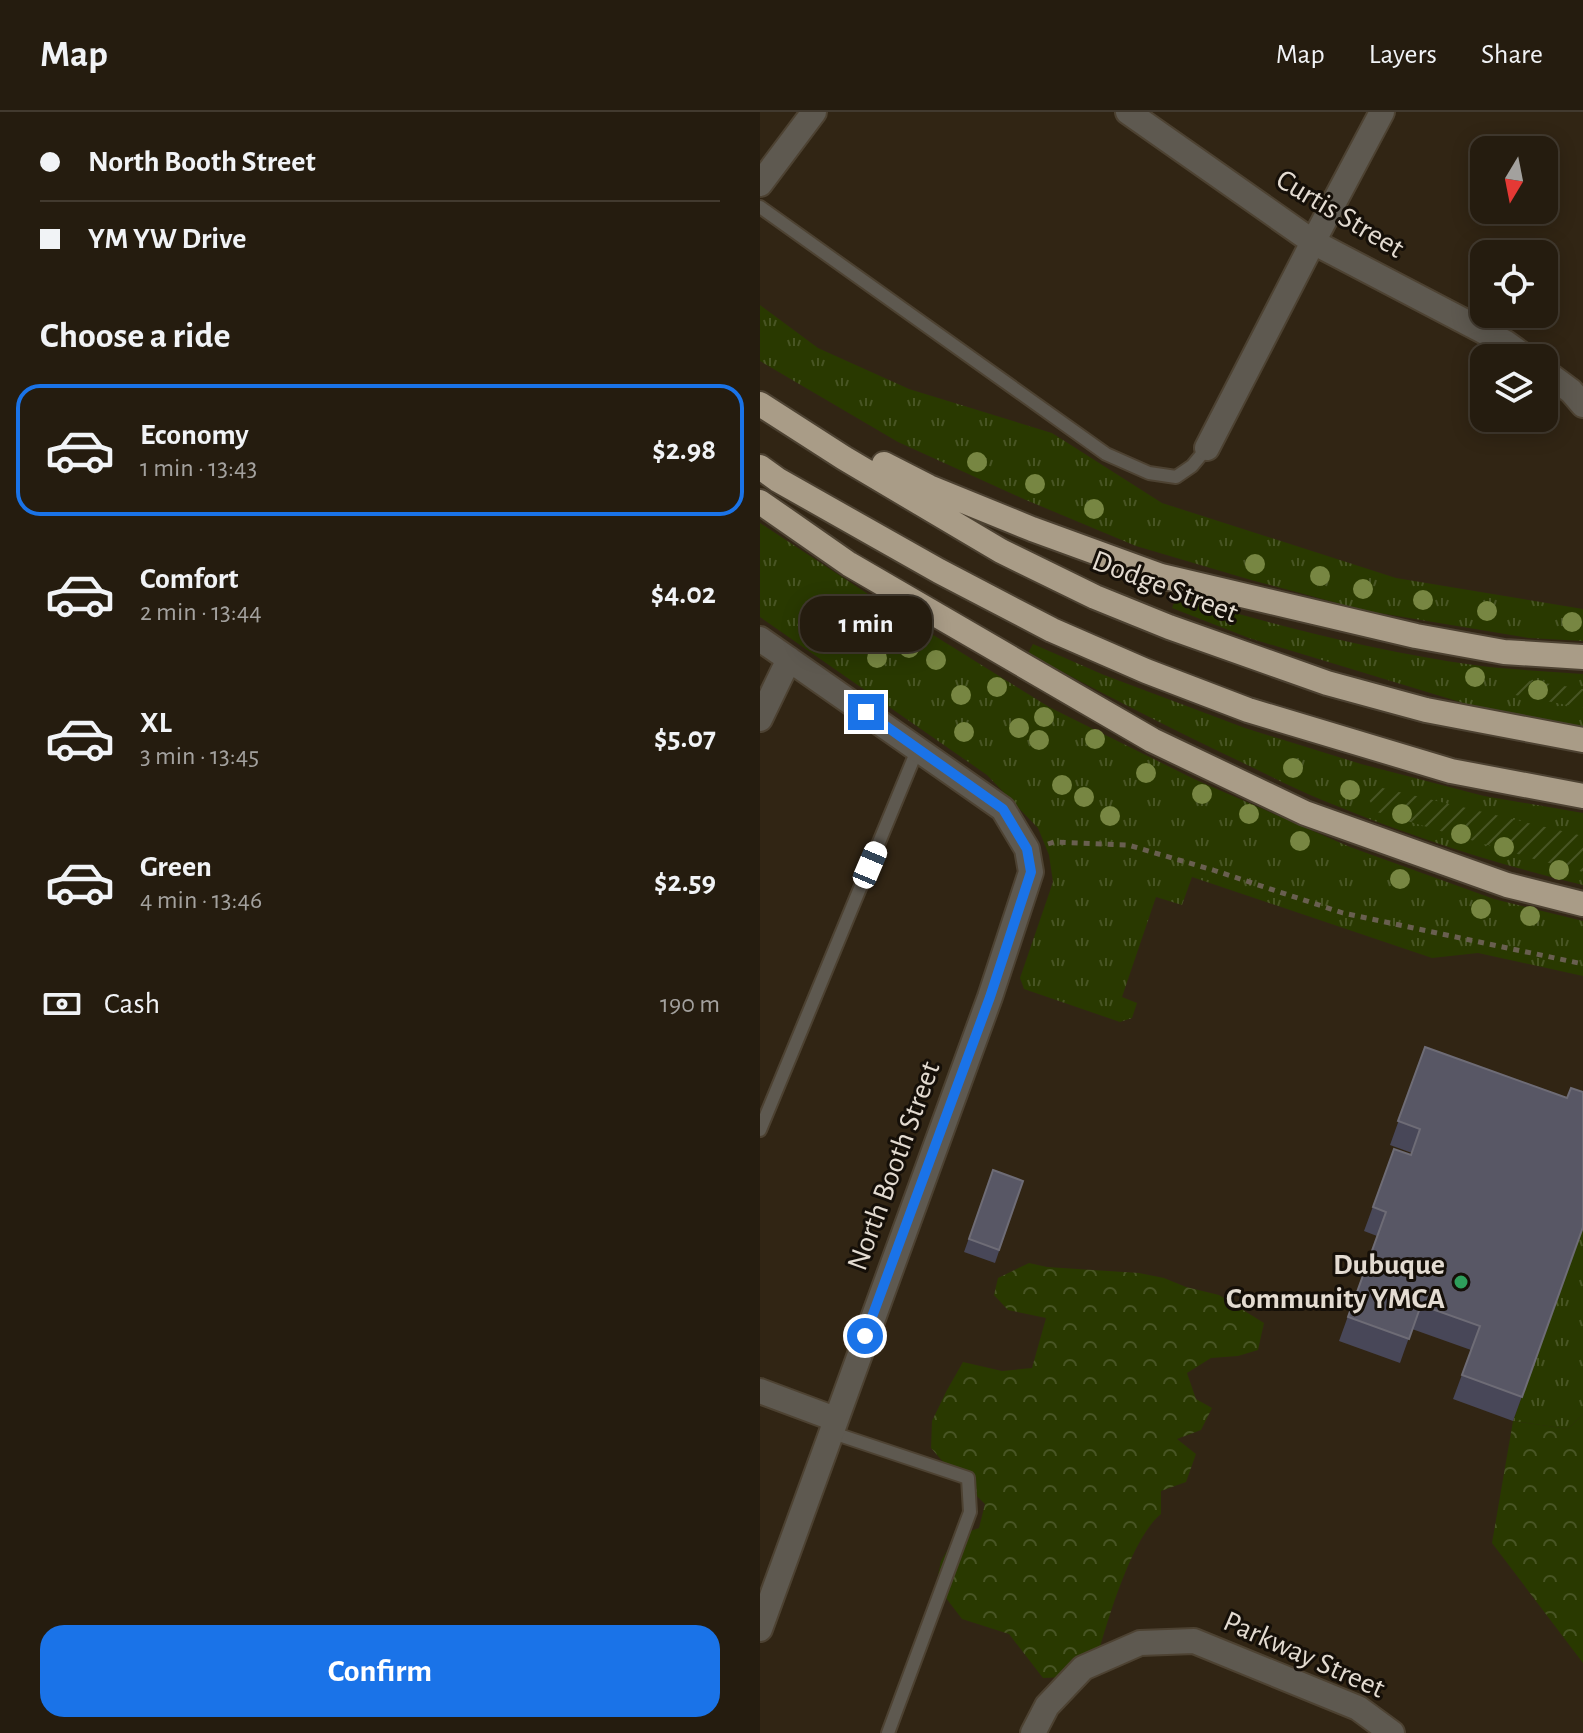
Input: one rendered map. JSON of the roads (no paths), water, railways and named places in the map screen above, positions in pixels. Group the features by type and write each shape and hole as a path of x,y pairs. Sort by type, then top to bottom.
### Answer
{"highway":[{"path":"760,403 929,487 1161,576 1416,636 1504,652 1583,657"},
{"name":"Dodge Street","path":"760,403 844,458 1001,551 1095,597 1169,627 1327,683 1426,710 1583,740"},
{"path":"760,467 939,571 1052,630 1146,671 1248,710 1451,771 1583,796"},
{"path":"760,502 849,564 1166,747 1305,813 1507,885 1583,904"}],"street":[{"path":"760,184 814,112"},
{"name":"Curtis Street","path":"1128,112 1313,242 1507,344"},
{"path":"1207,448 1382,112"},
{"path":"1558,381 1583,405"},
{"name":"North Booth Street","path":"760,639 1003,809 1027,849 1031,872 990,997 760,1629"},
{"path":"760,719 789,659"},
{"path":"760,1391 833,1426"},
{"name":"Parkway Street","path":"1033,1733 1047,1706 1083,1668 1140,1643 1194,1641 1358,1708 1392,1733"}],"lane":[{"path":"760,207 1106,454 1149,473 1176,477 1192,466 1207,448"},
{"path":"760,1130 918,748"},
{"path":"833,1426 968,1478 970,1512 888,1733"}],"place":[{"name":"Dubuque Community YMCA","path":"1461,1282"}]}
